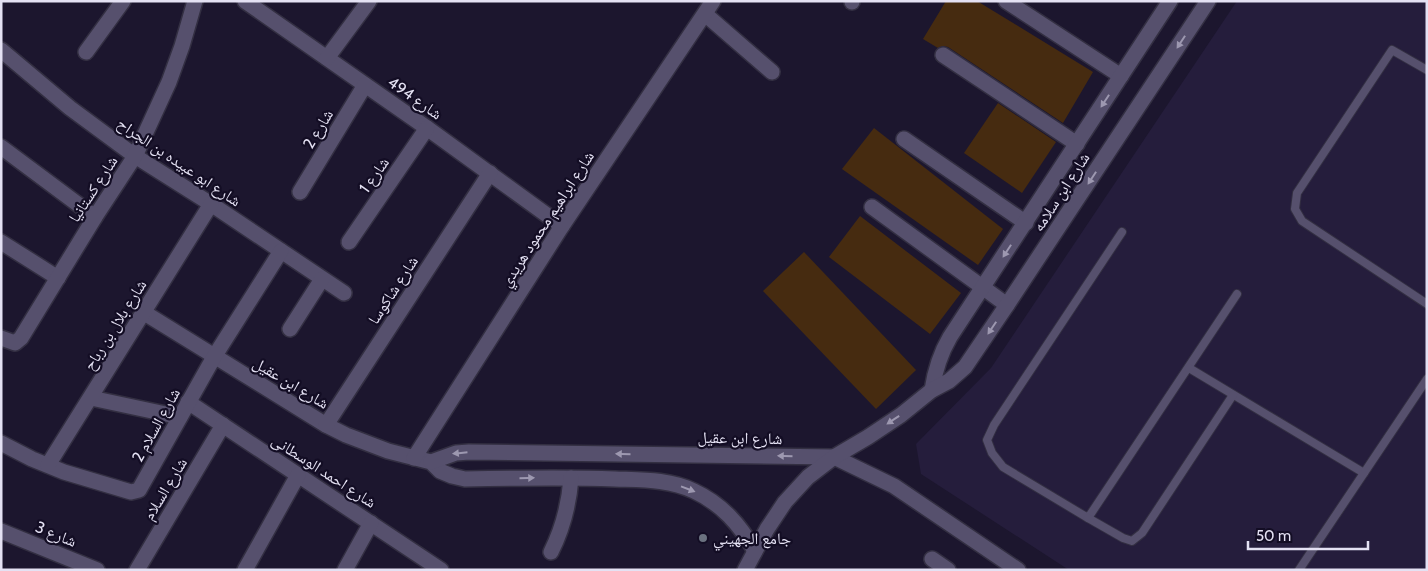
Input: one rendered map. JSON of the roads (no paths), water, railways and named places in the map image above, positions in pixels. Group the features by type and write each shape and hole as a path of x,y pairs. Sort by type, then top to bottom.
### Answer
{"street":[{"path":"86,52 123,1"},
{"name":"شارع كستانيا","path":"1,338 11,343 19,341 135,156 169,82 196,1"},
{"name":"شارع 494","path":"245,1 427,128 562,226"},
{"path":"327,58 368,1"},
{"path":"1006,1 1121,76"},
{"name":"شارع ابن سلامه","path":"932,390 934,372 940,353 1170,1"},
{"name":"شارع ابن سلامه","path":"745,570 767,529 785,502 808,477 834,457 868,438 901,415 932,390 950,380 964,367 1208,1"},
{"path":"709,8 772,72"},
{"name":"شارع ابراهيم محمود هريدي","path":"414,458 562,226 709,8"},
{"name":"شارع ابو عبيده بن الجراح","path":"1,50 70,108 135,156 211,204 344,293"},
{"path":"942,55 1077,144"},
{"name":"شارع 2","path":"300,192 365,85"},
{"name":"شارع 1","path":"349,242 427,128"},
{"path":"904,139 1026,223"},
{"path":"1,147 95,217"},
{"name":"شارع شاكوسا","path":"326,425 490,173"},
{"name":"شارع بلال بن رباح","path":"48,465 211,204"},
{"path":"872,207 1007,305"},
{"path":"1,242 58,278"},
{"name":"شارع السلام 2","path":"1,443 48,465 90,480 137,492 214,357 281,251"},
{"path":"290,329 322,279"},
{"name":"شارع ابن عقيل","path":"143,312 326,425 367,444 431,462 440,471 465,479 572,478 658,481 693,490 708,498 736,521 755,551"},
{"path":"91,398 180,417"},
{"name":"شارع احمد الوسطانى","path":"188,402 441,570"},
{"name":"شارع السلام","path":"137,570 223,425"},
{"name":"شارع ابن عقيل","path":"431,462 456,453 469,452 834,457 894,486 1018,570"},
{"path":"245,570 298,475"},
{"path":"551,552 565,518 572,478"},
{"path":"345,570 371,523"},
{"name":"شارع 3","path":"1,531 97,570"},
{"path":"932,560 948,570"}],"lane":[{"path":"1427,70 1392,50 1297,193 1295,209 1302,221 1427,304"},
{"path":"1122,232 994,425 987,440 992,453 1003,467 1122,538 1132,541 1142,533 1233,395"},
{"path":"1088,518 1237,294"},
{"path":"1189,368 1364,473"},
{"path":"1299,570 1427,380"}],"place":[{"name":"جامع الجهيني","path":"703,538"}]}
